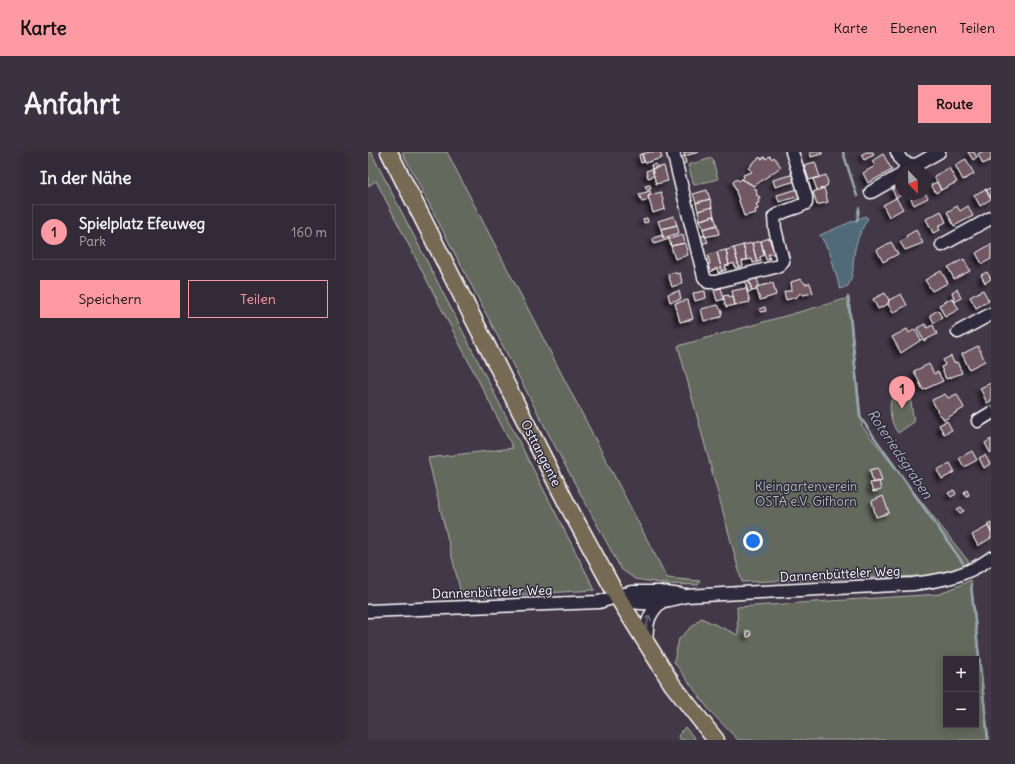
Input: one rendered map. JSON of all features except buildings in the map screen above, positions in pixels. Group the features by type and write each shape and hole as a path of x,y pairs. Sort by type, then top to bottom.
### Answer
{"main road":[{"name":"Osttangente","path":"389,152 567,504 617,596 672,684 716,740"}],"street":[{"path":"673,152 704,277 708,282 715,282 779,266 783,261 775,229 774,217 780,213 806,203 806,197 792,152"},
{"path":"897,152 902,164"},
{"path":"918,164 939,152"},
{"path":"871,192 895,176"},
{"path":"942,245 991,218"},
{"path":"958,332 991,314"},
{"path":"978,420 991,413"},
{"name":"Dannenbütteler Weg","path":"617,596 630,603 661,602 686,596 933,582 974,570 991,558"},
{"name":"Dannenbütteler Weg","path":"368,611 599,602 632,592 659,592 686,596"},
{"path":"646,644 647,620 653,610 661,602"}],"green space":[{"path":"368,152 371,152 595,590 462,598 428,458 513,448 376,181 368,186"},
{"path":"402,152 447,152 667,578 700,581 698,585 667,584 635,579 621,569 559,454"},
{"path":"712,158 718,179 694,185 688,165"},
{"name":"Kleingartenverein OSTA e.V. Gifhorn","path":"849,298 862,426 969,562 953,575 742,582 678,346"},
{"path":"901,388 913,391 911,403 914,422 898,433 891,417 890,405 896,389"},
{"path":"971,580 989,740 738,740 710,711 674,662 679,639 701,618 738,635 737,607 940,594"},
{"path":"685,727 696,740 681,740 678,736"}],"water":[{"path":"865,216 868,218 856,245 852,277 848,286 840,289 830,253 820,235"}],"waterway":[{"name":"Roteriedsgraben","path":"843,152 857,196"},
{"name":"Roteriedsgraben","path":"857,221 859,208"},
{"name":"Roteriedsgraben","path":"848,297 860,417 963,563"},
{"name":"Roteriedsgraben","path":"971,585 988,740"}],"place":[{"name":"Spielplatz Efeuweg","path":"902,409"}]}
